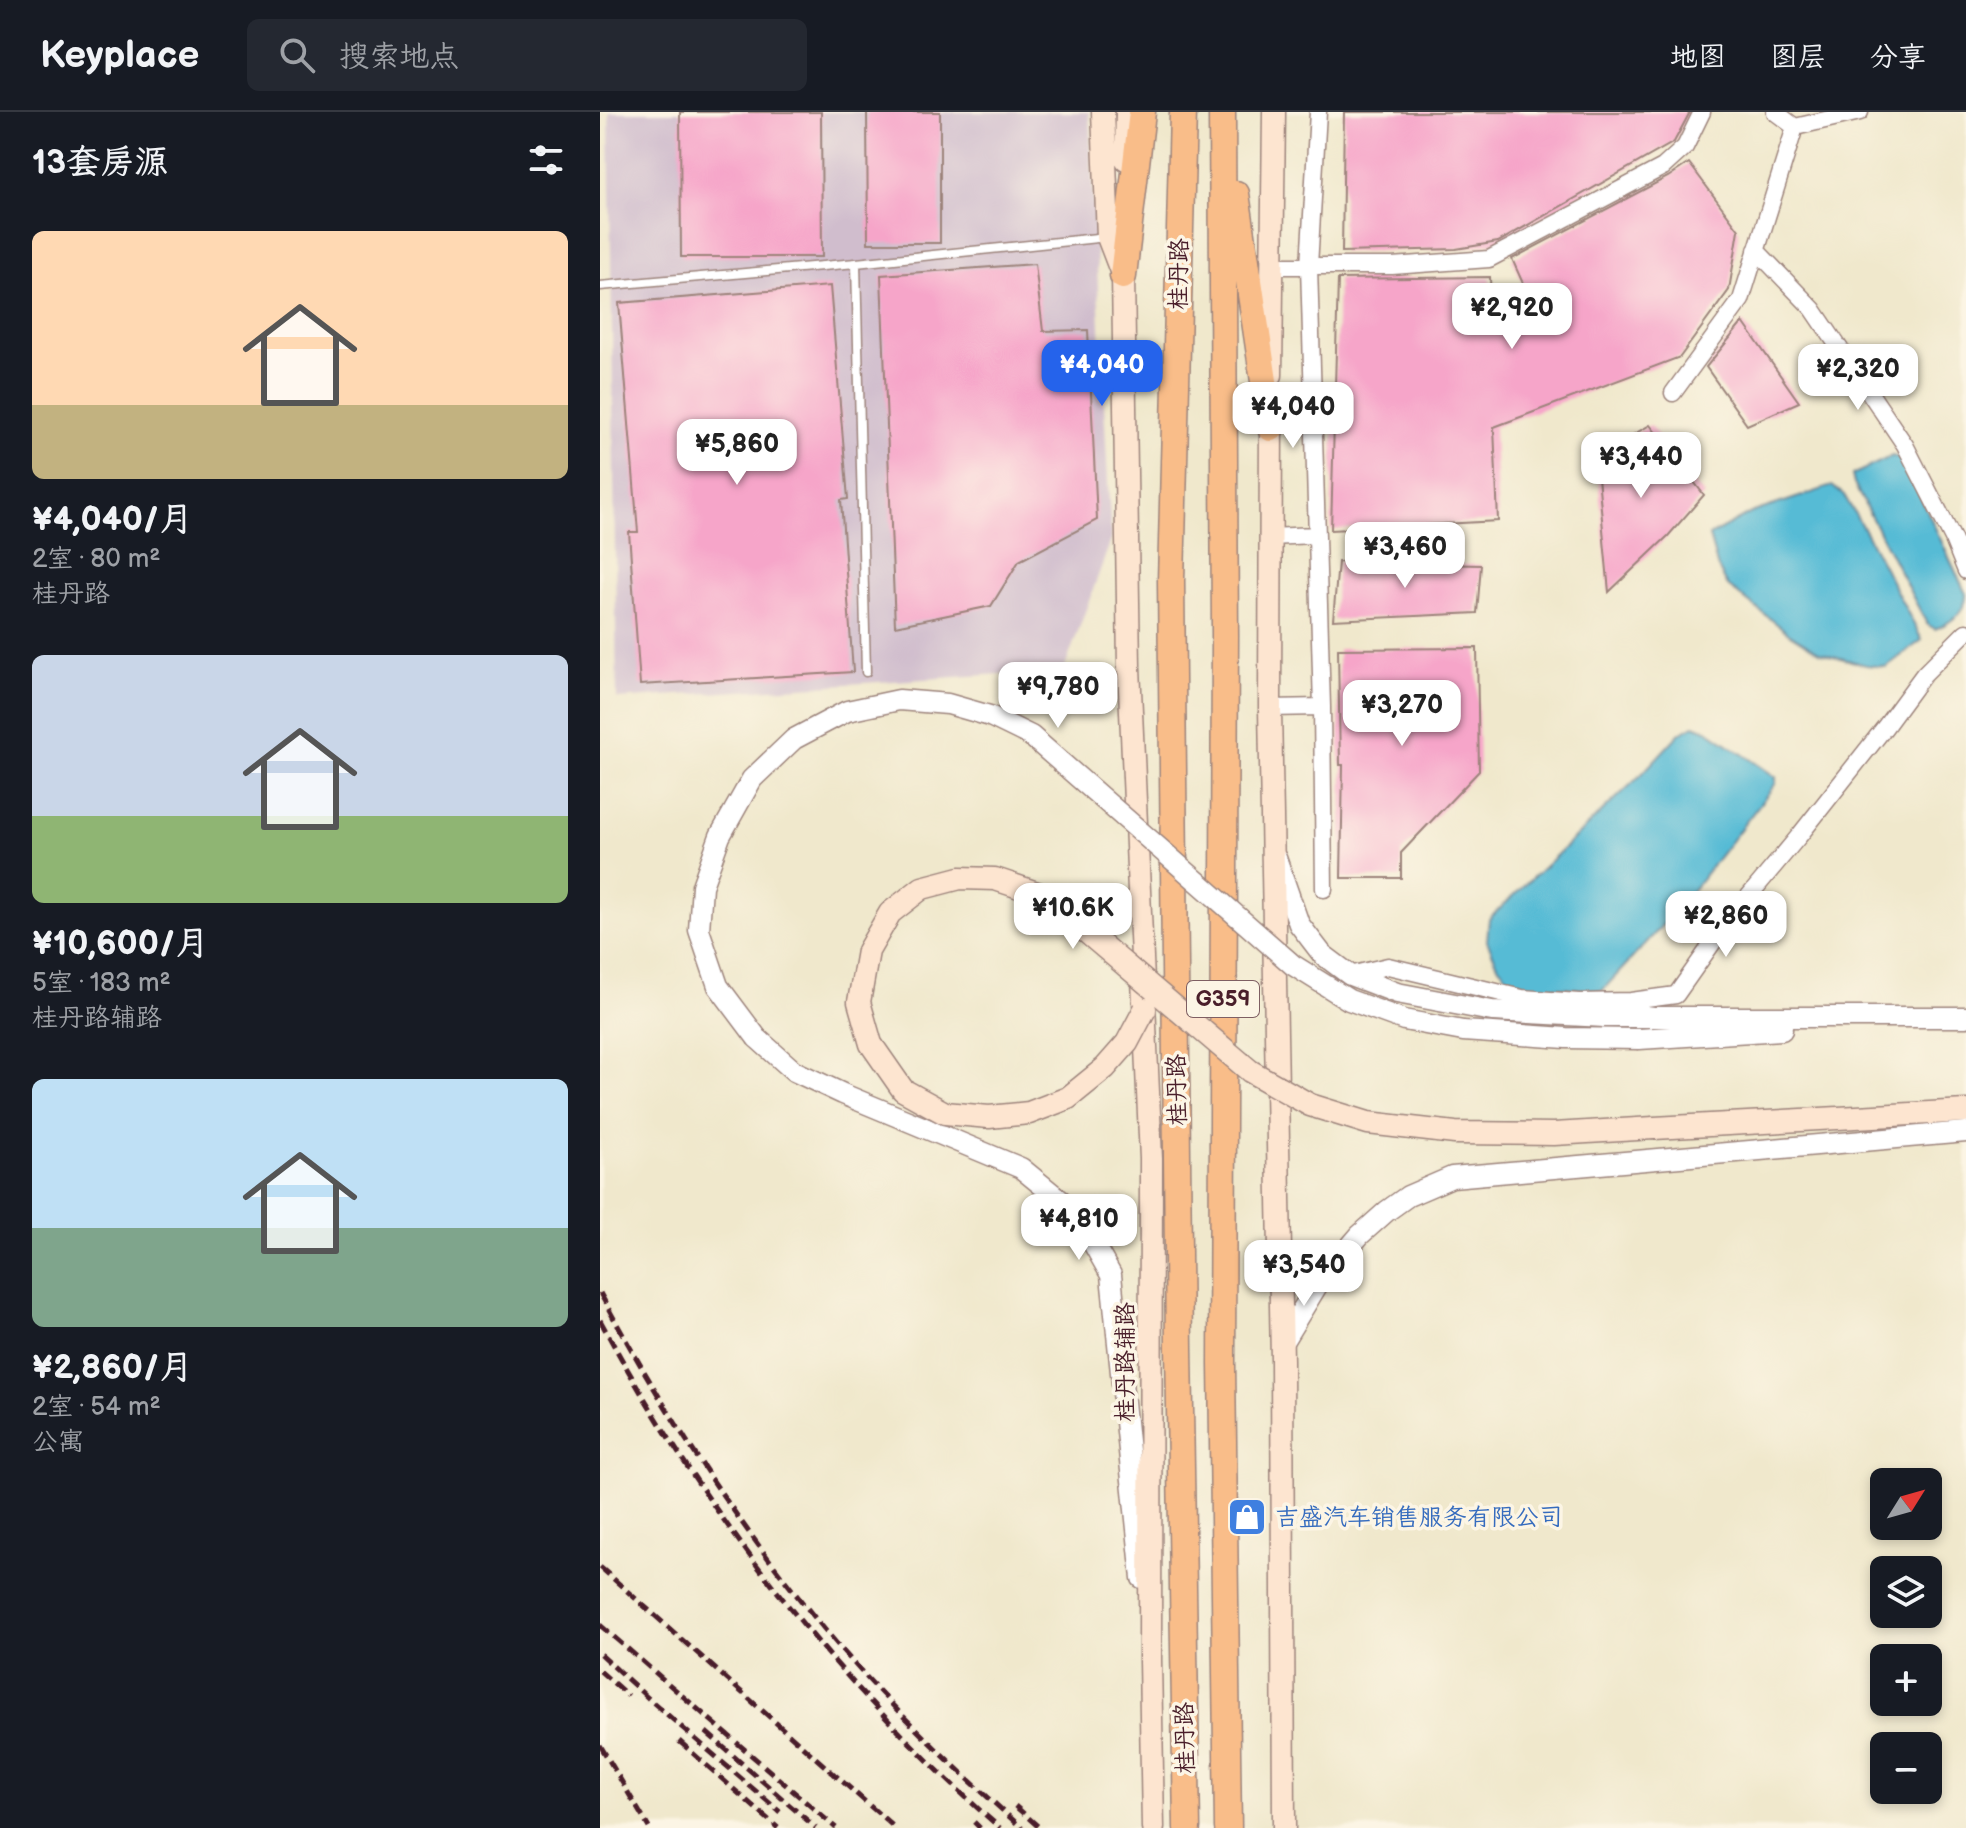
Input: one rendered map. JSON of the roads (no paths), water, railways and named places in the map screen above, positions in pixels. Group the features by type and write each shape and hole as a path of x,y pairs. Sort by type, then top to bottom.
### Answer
{"highway":[{"path":"1123,276 1142,112"},
{"name":"桂丹路","path":"1183,112 1171,581 1187,1828"},
{"path":"1223,112 1271,428"},
{"name":"桂丹路","path":"1223,112 1225,651 1222,1364 1228,1828"}],"main road":[{"path":"1103,112 1108,237 1123,276"},
{"name":"桂丹路辅路","path":"1127,112 1123,276 1131,704 1151,1159 1150,1660 1153,1828"},
{"path":"1274,112 1269,537 1282,1343 1284,1828"},
{"path":"1145,1009 1127,1043 1105,1068 1068,1098 1029,1113 989,1117 945,1113 903,1090 871,1044 859,1002 868,951 890,913 922,888 960,878 995,879 1043,895 1250,1071 1310,1105 1368,1123 1455,1133 1554,1134 1966,1111"}],"street":[{"path":"1318,112 1309,266 1324,889"},
{"path":"1273,266 1392,266 1489,259 1663,167 1685,147 1702,112"},
{"path":"1775,112 1795,127 1860,112"},
{"path":"1673,393 1741,300 1795,127"},
{"path":"1756,250 1813,309 1905,445 1966,571"},
{"path":"1269,537 1316,535"},
{"path":"1350,975 1388,966 1522,998 1564,1001 1631,1001 1676,995 1728,921 1799,836 1924,674 1966,632"},
{"path":"1150,1660 1111,1275 1076,1213 1021,1168 794,1071 757,1038 718,986 699,930 702,886 720,836 752,779 794,739 847,711 899,700 948,704 990,716 1031,736 1293,965 1349,1000 1404,1020 1463,1031 1639,1039 1966,1017"},
{"path":"1270,708 1322,707"},
{"path":"1272,846 1299,924 1322,954 1350,975 1397,993 1492,1011 1604,1017 1966,1017"},
{"path":"1282,1343 1318,1284 1360,1235 1408,1196 1452,1177 1966,1132"}],"lane":[{"path":"600,286 1108,237"},
{"path":"856,263 866,672"}],"water":[{"path":"1892,456 1903,459 1966,594 1956,616 1935,629 1927,624 1854,484 1852,475"},
{"path":"1832,486 1844,495 1922,640 1886,667 1866,665 1819,652 1790,634 1728,586 1718,568 1709,536 1751,513"},
{"path":"1694,725 1707,730 1776,777 1776,783 1683,903 1602,991 1559,987 1519,988 1499,967 1487,941 1489,919 1641,775 1680,733"}],"railway":[{"path":"600,1293 661,1399 764,1553 841,1648 899,1711 1022,1828"},
{"path":"600,1320 683,1460 778,1592 829,1655 884,1715 940,1773 1000,1828"},
{"path":"600,1567 895,1828"},
{"path":"600,1625 836,1828"},
{"path":"600,1654 780,1812"},
{"path":"600,1671 628,1696"},
{"path":"706,1732 816,1828"},
{"path":"679,1741 778,1828"},
{"path":"600,1745 649,1828"},
{"path":"1015,1806 1040,1828"},
{"path":"974,1822 980,1828"}],"place":[{"name":"吉盛汽车销售服务有限公司","path":"1247,1517"}]}
